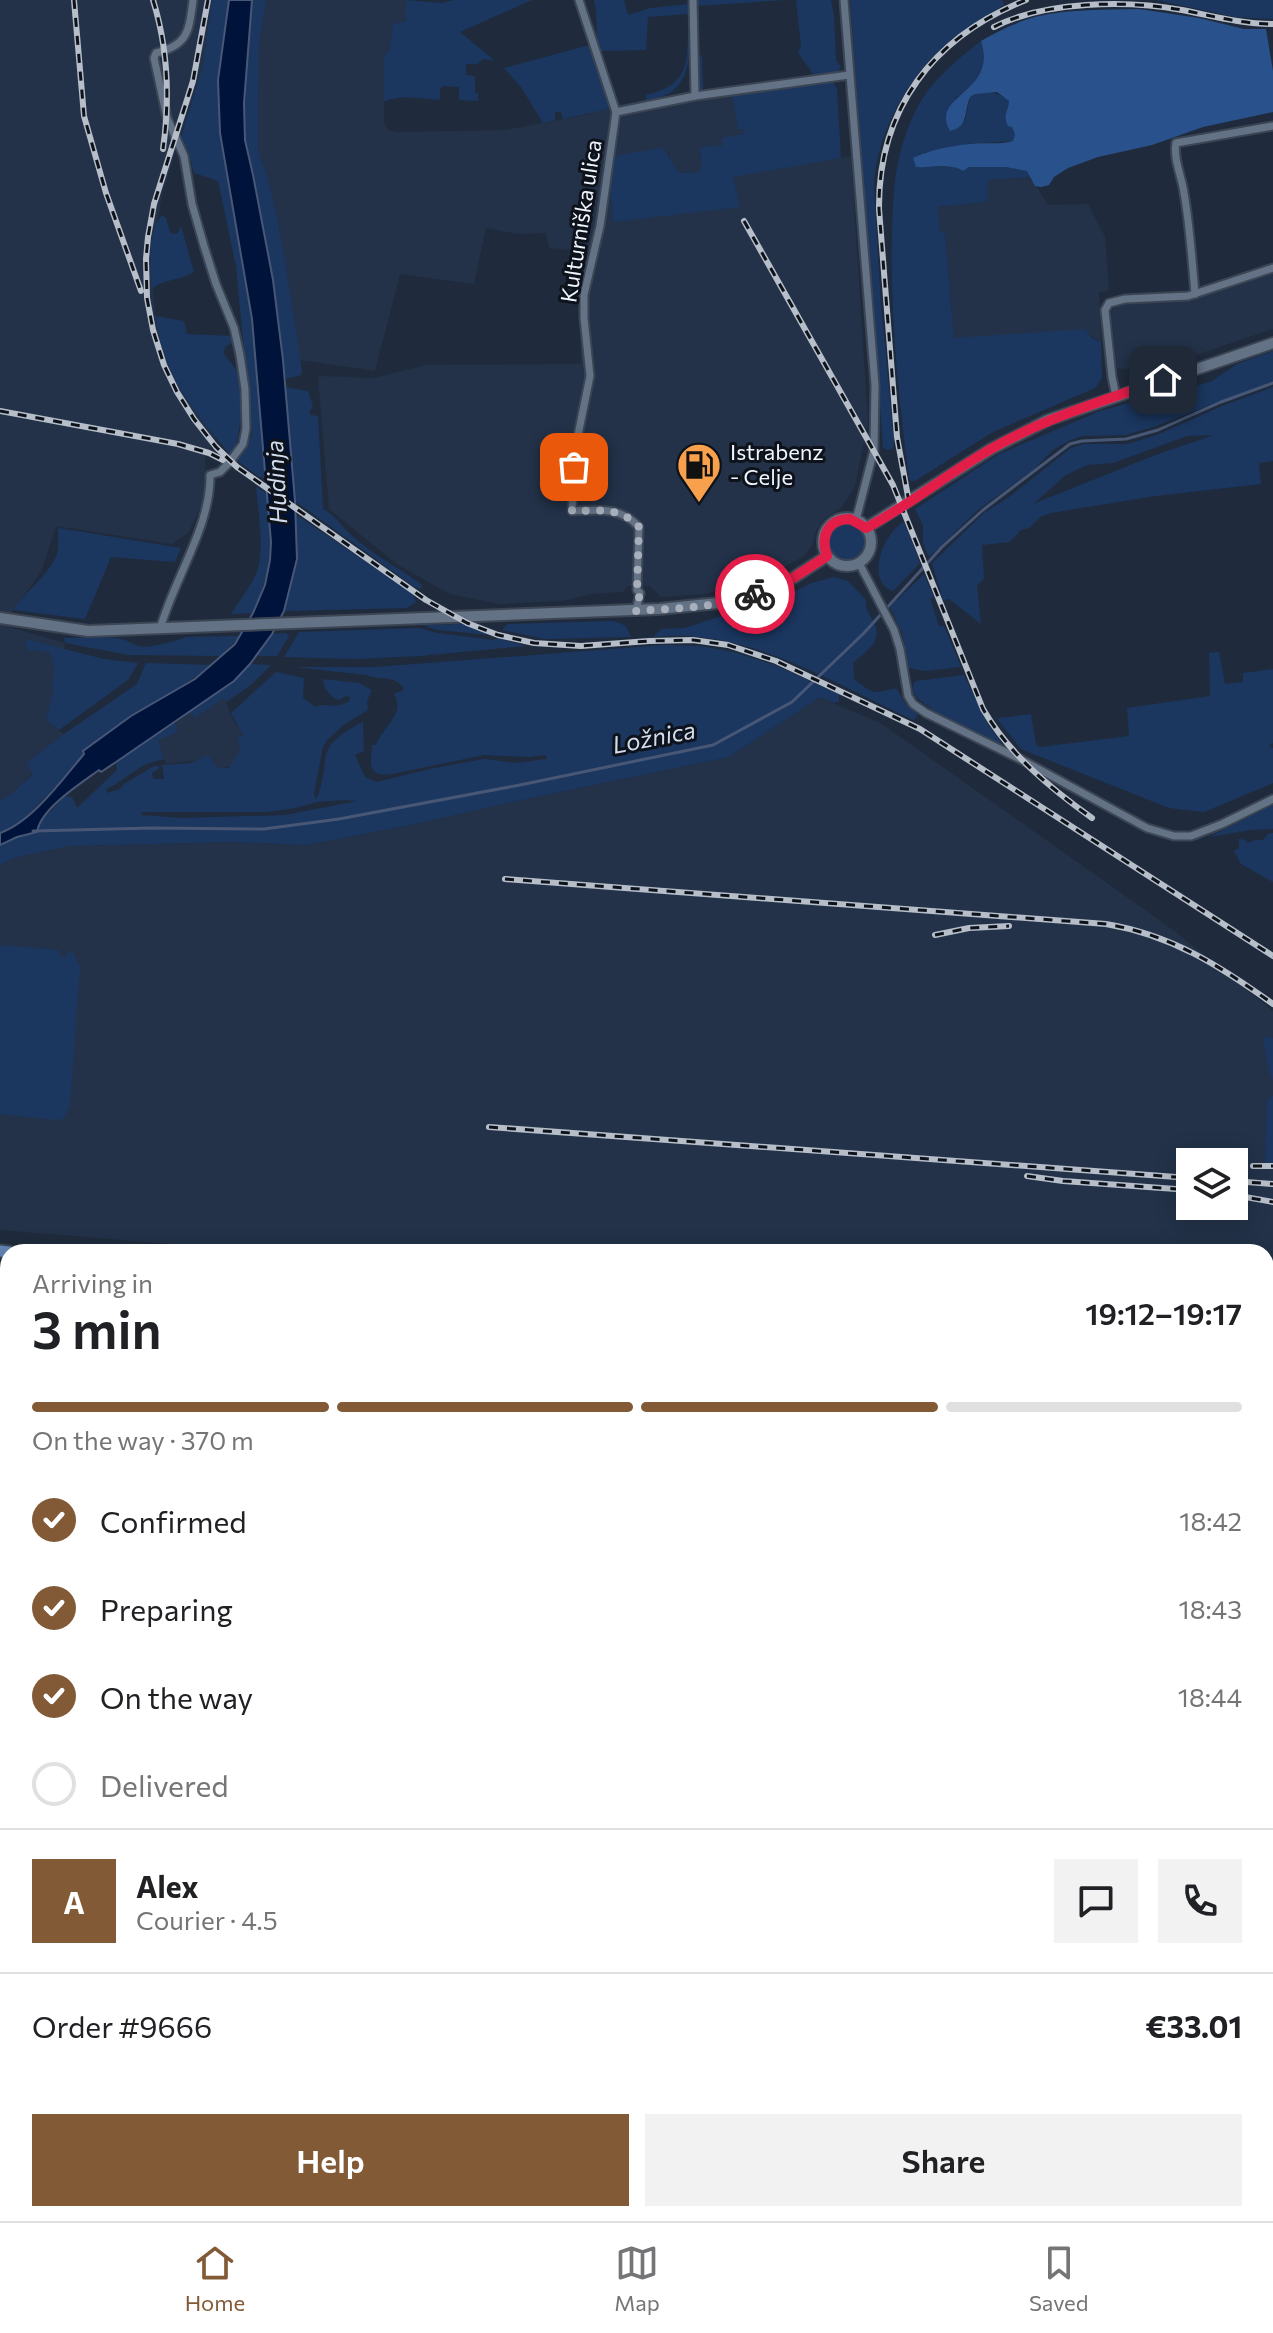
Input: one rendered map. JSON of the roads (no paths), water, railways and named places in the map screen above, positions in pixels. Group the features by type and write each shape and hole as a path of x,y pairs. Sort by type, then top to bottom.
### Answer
{"street":[{"path":"160,629 203,518 210,495 210,475 220,472 231,461 243,444 246,429 245,389 234,328 204,246 192,204 184,156 167,118 154,58 156,53 170,50 186,36 193,0"},
{"path":"579,0 616,112"},
{"path":"693,0 695,96"},
{"path":"844,0 875,385 874,450 856,520"},
{"name":"Kulturniška ulica","path":"636,611 640,593 637,590 639,527 630,517 611,510 572,511 575,450 590,376 584,295 600,226 616,112 695,96 849,75"},
{"path":"1195,294 1190,232 1176,143 1273,126"},
{"path":"1116,396 1105,310 1109,303 1195,294 1273,268"},
{"path":"866,528 978,456 1019,434 1068,412 1273,343"},
{"path":"843,519 856,520 866,528 871,542 870,551 859,563 841,566 827,556 823,538 830,525 843,519"},
{"path":"0,618 88,631 636,611 738,601 793,578 827,556"},
{"path":"859,563 894,630 913,704 926,713 1022,760 1147,828 1174,836 1191,836 1273,799"}],"water":[{"name":"Hudinja","path":"229,0 252,0 244,103 245,140 273,280 295,501 297,559 284,611 272,634 234,681 72,789 45,814 37,832 0,845 0,833 12,828 35,810 84,754 83,751 131,716 195,679 235,644 265,585 271,542 252,319 220,133 218,80"}],"waterway":[{"name":"Ložnica","path":"33,831 264,829 339,819 713,745 792,702 864,633 942,547 983,510 1070,444 1126,439 1158,430 1273,383"}],"railway":[{"path":"74,0 84,116 106,193 141,291"},
{"path":"153,0 162,36 166,74 163,149"},
{"path":"208,0 193,81 154,204 146,259 147,298 164,365 177,392 216,447 237,467 426,600 467,623 498,635 534,643 581,646 693,640 728,645 776,661 920,729 1273,956"},
{"path":"909,502 897,437 879,209 881,173 888,139 917,81 938,56 964,34 1026,0"},
{"path":"994,27 1037,12 1112,4 1160,7 1273,24"},
{"path":"744,221 893,485 983,709 1018,755 1061,795 1092,818"},
{"path":"0,411 178,444 223,460"},
{"path":"505,879 1106,924 1174,944 1234,977 1273,1004"},
{"path":"935,935 969,928 1009,926"},
{"path":"489,1127 1176,1177"},
{"path":"1253,1166 1273,1166"},
{"path":"1027,1176 1176,1189"},
{"path":"1248,1182 1273,1184"},
{"path":"1248,1198 1273,1202"}],"place":[{"name":"Istrabenz - Celje","path":"699,504"}]}
